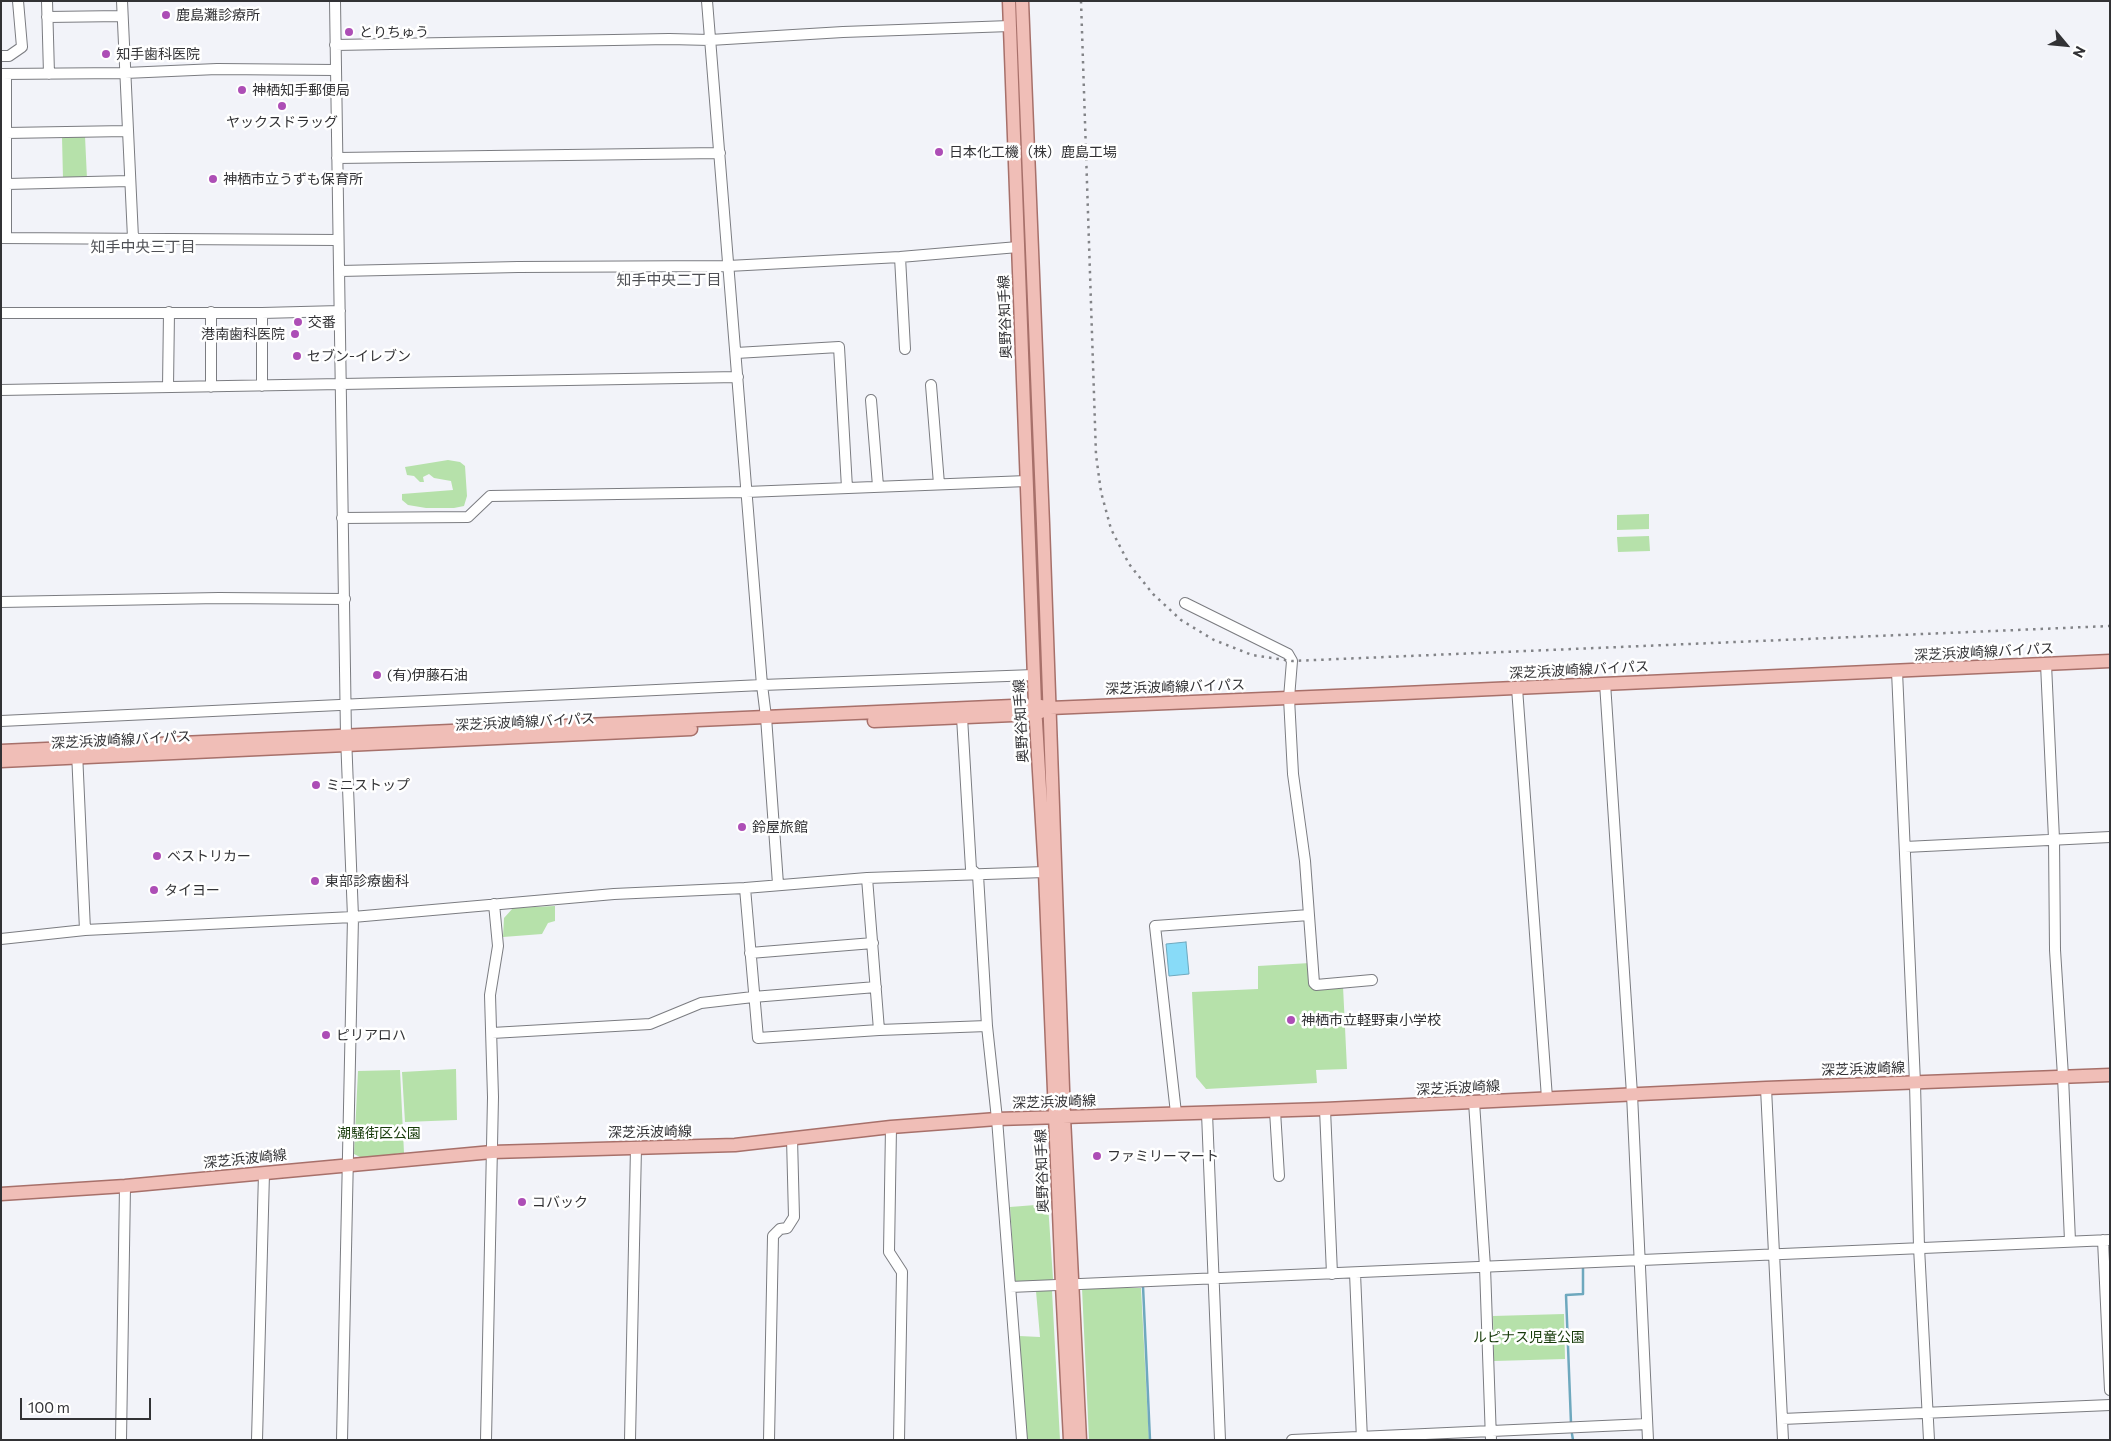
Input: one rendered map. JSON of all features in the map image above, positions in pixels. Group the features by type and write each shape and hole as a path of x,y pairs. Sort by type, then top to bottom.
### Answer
{"main road":[{"name":"奥野谷知手線","path":"1009,1 1035,709 1067,1284 1070,1440"},
{"name":"奥野谷知手線","path":"1022,1 1050,708 1059,1117"},
{"name":"深芝浜波崎線バイパス","path":"1,751 77,752 2110,661"},
{"name":"深芝浜波崎線バイパス","path":"766,721 962,717 1035,709"},
{"name":"深芝浜波崎線バイパス","path":"1,761 77,752"},
{"name":"深芝浜波崎線","path":"1,1194 125,1186 492,1152 735,1145 890,1127 997,1119 1325,1109 2110,1074"},
{"name":"奥野谷知手線","path":"1067,1284 1080,1440"}],"street":[{"path":"1,56 9,56 22,47 18,1"},
{"path":"47,1 49,74"},
{"path":"122,1 132,238"},
{"path":"334,1 340,271 342,518 353,917 342,1440"},
{"path":"707,1 778,884"},
{"path":"47,17 122,16"},
{"path":"335,45 669,39 710,40 843,32 1010,26"},
{"path":"335,70 217,68 124,73 4,74 7,184 4,238 338,240"},
{"path":"6,133 127,131"},
{"path":"337,158 720,153"},
{"path":"7,184 129,181"},
{"path":"340,271 518,267 728,266 900,257 1018,247"},
{"path":"900,257 905,349"},
{"path":"1,312 262,313 340,311"},
{"path":"168,387 169,312"},
{"path":"211,312 211,387"},
{"path":"262,313 262,386"},
{"path":"736,353 839,347 847,488"},
{"path":"1,390 738,377"},
{"path":"931,385 939,484"},
{"path":"871,400 878,486"},
{"path":"342,518 468,517 490,496 746,492 1026,480"},
{"path":"1,602 219,598 345,599"},
{"path":"1185,603 1288,654 1292,661 1289,698 1293,774 1304,861 1314,983 1316,985 1372,980"},
{"path":"2046,664 2054,839 2055,950 2063,1076 2070,1241"},
{"path":"1897,671 1928,1440"},
{"path":"1,721 762,685 1034,675"},
{"path":"1605,684 1632,1094 1638,1260 1648,1440"},
{"path":"1517,688 1547,1098"},
{"path":"962,717 971,869 978,875 987,1026 997,1119 1022,1440"},
{"path":"77,752 85,930"},
{"path":"1905,847 2110,837"},
{"path":"1,939 85,930 353,917 614,894 745,888 867,878 1045,872"},
{"path":"867,878 879,1030"},
{"path":"745,888 758,1038 879,1030 987,1026"},
{"path":"486,1440 492,1152 492,1033 490,995 498,946 494,904"},
{"path":"1176,1113 1155,926 1308,915"},
{"path":"750,953 873,943"},
{"path":"492,1033 650,1024 701,1003 876,987"},
{"path":"1766,1088 1783,1440"},
{"path":"1474,1102 1485,1267 1491,1435"},
{"path":"1325,1109 1332,1274"},
{"path":"1275,1111 1279,1176"},
{"path":"1207,1113 1220,1440"},
{"path":"890,1127 889,1252 902,1272 899,1440"},
{"path":"769,1440 773,1236 780,1229 787,1228 794,1217 792,1138"},
{"path":"630,1440 636,1147"},
{"path":"257,1440 264,1173"},
{"path":"121,1440 125,1186"},
{"path":"1010,1287 2106,1240 2110,1390"},
{"path":"1355,1272 1362,1438"},
{"path":"1782,1419 2110,1405"},
{"path":"1292,1440 1491,1435 1647,1424"}],"green space":[{"path":"85,136 87,179 63,179 62,137"},
{"path":"448,460 460,462 465,466 467,496 464,506 426,508 408,505 402,500 402,494 453,490 451,481 434,478 429,474 423,477 424,482 420,482 414,476 407,475 405,467"},
{"path":"1649,514 1649,529 1617,530 1617,515"},
{"path":"1649,536 1650,551 1618,552 1617,537"},
{"path":"555,906 555,921 548,923 542,934 503,937 504,918 513,908"},
{"path":"1310,963 1311,987 1343,986 1347,1069 1316,1070 1317,1083 1206,1089 1196,1077 1192,992 1258,989 1258,966"},
{"path":"456,1069 457,1120 405,1122 402,1072"},
{"name":"潮騒街区公園","path":"400,1070 404,1153 362,1158 354,1154 358,1071"},
{"path":"1048,1204 1053,1279 1049,1281 1015,1282 1010,1207"},
{"path":"1082,1288 1141,1288 1149,1440 1089,1440"},
{"path":"1036,1291 1052,1291 1060,1440 1027,1440 1019,1336 1040,1337"},
{"name":"ルピナス児童公園","path":"1564,1314 1565,1359 1494,1361 1493,1316"}],"water":[{"path":"1186,942 1189,974 1169,976 1166,944"}],"waterway":[{"path":"1571,1423 1566,1295 1583,1294 1583,1267"},
{"path":"1143,1286 1150,1440"},
{"path":"1572,1434 1573,1440"}],"railway":[{"path":"1081,1 1096,455 1101,492 1111,529 1129,564 1153,594 1181,620 1214,640 1252,655 1292,661 2110,626"}],"place":[{"name":"鹿島灘診療所","path":"166,15"},
{"name":"とりちゅう","path":"349,32"},
{"name":"知手歯科医院","path":"106,54"},
{"name":"神栖知手郵便局","path":"242,90"},
{"name":"ヤックスドラッグ","path":"282,106"},
{"name":"日本化工機（株）鹿島工場","path":"939,152"},
{"name":"神栖市立うずも保育所","path":"213,179"},
{"name":"交番","path":"298,322"},
{"name":"港南歯科医院","path":"295,334"},
{"name":"セブン-イレブン","path":"297,356"},
{"name":"(有)伊藤石油","path":"377,675"},
{"name":"ミニストップ","path":"316,785"},
{"name":"鈴屋旅館","path":"742,827"},
{"name":"ベストリカー","path":"157,856"},
{"name":"東部診療歯科","path":"315,881"},
{"name":"タイヨー","path":"154,890"},
{"name":"神栖市立軽野東小学校","path":"1291,1020"},
{"name":"ピリアロハ","path":"326,1035"},
{"name":"ファミリーマート","path":"1097,1156"},
{"name":"コバック","path":"522,1202"}],"district":[{"name":"知手中央三丁目","path":"143,247"},
{"name":"知手中央二丁目","path":"669,280"}]}
